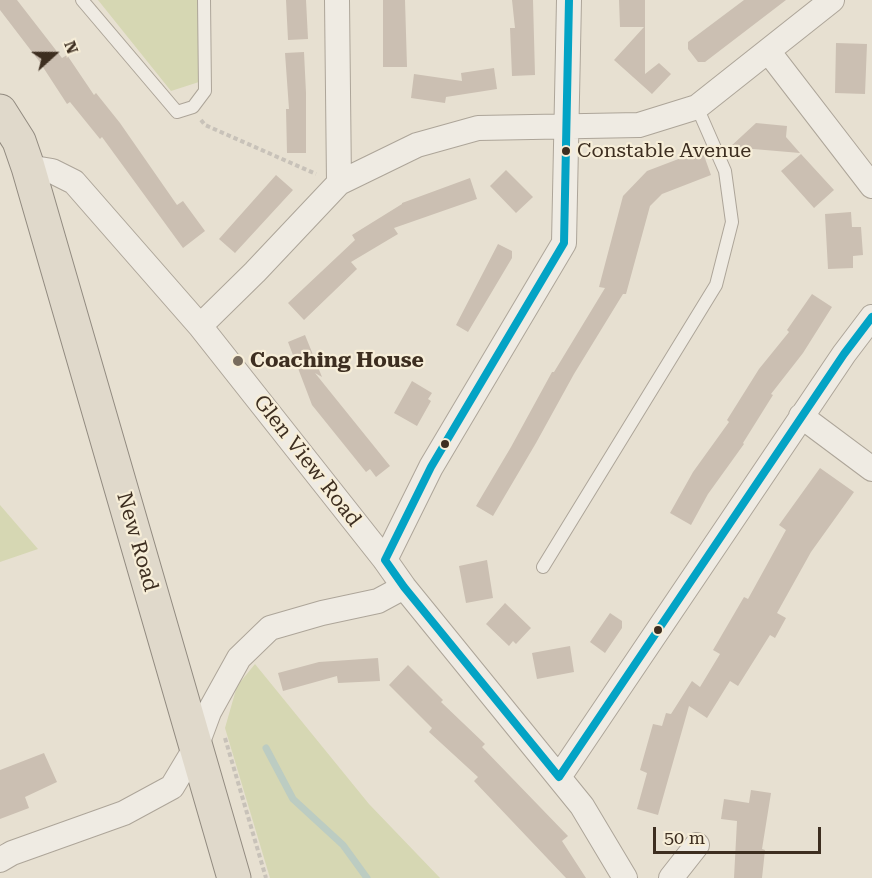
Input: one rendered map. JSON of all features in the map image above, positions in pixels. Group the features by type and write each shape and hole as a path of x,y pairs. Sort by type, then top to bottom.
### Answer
{"highway":[{"path":"0,111 19,141 28,167"},
{"name":"New Road","path":"28,167 234,878"}],"street":[{"path":"337,0 339,183"},
{"path":"385,560 431,467 564,243 569,0"},
{"path":"200,326 255,273 339,183 417,145 478,128 639,125 697,107 832,0"},
{"path":"768,51 872,186"},
{"name":"Glen View Road","path":"28,167 52,171 74,182 200,326 404,587 582,806 625,878"},
{"path":"559,777 801,416 872,317"},
{"path":"801,416 872,469"},
{"path":"0,860 12,853 124,813 172,787 196,747 214,702 238,658 270,628 322,613 378,601 404,587"},
{"path":"671,878 698,845"}],"lane":[{"path":"82,0 177,112 193,107 205,91 204,0"},
{"path":"543,567 716,285 732,222 725,171 697,107"}],"path":[{"path":"193,107 205,125 339,183"},
{"path":"214,702 266,878"}],"green space":[{"path":"98,0 198,0 199,82 171,91"},
{"path":"0,505 38,549 0,562"},
{"path":"255,664 369,804 440,878 270,878 225,728 237,686"}],"building":[{"path":"0,0 17,0 62,58 67,55 94,95 96,93 120,123 177,205 183,201 205,231 183,248 102,137 100,139 70,102 67,104 39,61 0,10"},
{"path":"286,0 306,0 308,39 288,40"},
{"path":"383,0 405,0 407,67 383,67"},
{"path":"512,0 533,0 535,75 512,76 510,28 515,28"},
{"path":"619,0 645,0 645,74 659,63 671,74 652,94 614,60 644,27 620,27"},
{"path":"744,0 786,0 705,62 698,62 688,49 688,42"},
{"path":"836,43 867,44 865,94 835,93"},
{"path":"304,52 306,153 287,153 286,109 289,109 285,53"},
{"path":"494,68 497,89 446,97 445,103 411,98 414,74 462,81 461,73"},
{"path":"756,123 787,126 786,137 800,153 730,147"},
{"path":"702,150 711,175 662,194 650,206 626,294 623,294 574,374 493,516 476,506 552,372 605,288 599,287 623,196 647,171"},
{"path":"801,154 834,190 814,208 781,171"},
{"path":"506,170 533,197 516,213 490,186"},
{"path":"276,175 293,190 235,253 219,239"},
{"path":"470,178 477,199 394,228 398,234 351,262 357,269 304,320 288,303 355,240 352,235 402,203"},
{"path":"851,212 852,227 861,227 863,255 853,256 853,268 828,269 825,214"},
{"path":"498,244 512,251 512,258 468,332 456,325"},
{"path":"812,294 832,307 803,353 771,394 773,395 744,444 708,494 691,525 670,513 693,472 729,422 727,420 759,369 789,332 787,330"},
{"path":"305,335 322,377 315,373 390,466 376,477 370,469 366,472 312,405 288,342"},
{"path":"412,381 432,393 428,399 431,401 417,426 394,413"},
{"path":"820,468 854,492 811,552 777,613 786,618 775,638 770,635 738,686 730,681 707,718 689,706 658,815 637,809 647,773 640,770 653,724 662,726 666,713 671,714 692,681 700,687 720,654 713,650 744,597 748,599 786,530 779,525"},
{"path":"487,560 493,598 466,603 459,566"},
{"path":"505,603 531,628 516,644 513,641 509,646 486,624"},
{"path":"610,613 622,621 622,628 605,653 590,642"},
{"path":"570,646 574,672 537,679 532,653"},
{"path":"378,658 380,681 338,683 337,676 283,691 278,673 319,662"},
{"path":"408,665 443,700 441,702 485,744 482,747 568,836 562,841 586,878 566,878 474,781 478,777 429,732 432,728 389,685"},
{"path":"44,753 57,782 25,797 29,808 0,819 0,770"},
{"path":"751,790 771,793 762,849 765,850 762,878 734,878 737,821 721,819 724,799 749,803"}],"waterway":[{"path":"266,748 293,799 343,845 367,878"}],"transit line":[{"path":"569,0 564,243 431,467 385,560 404,587 559,777 844,354 872,317"}],"place":[{"name":"Constable Avenue","path":"566,151"},
{"name":"Coaching House","path":"238,361"}]}
